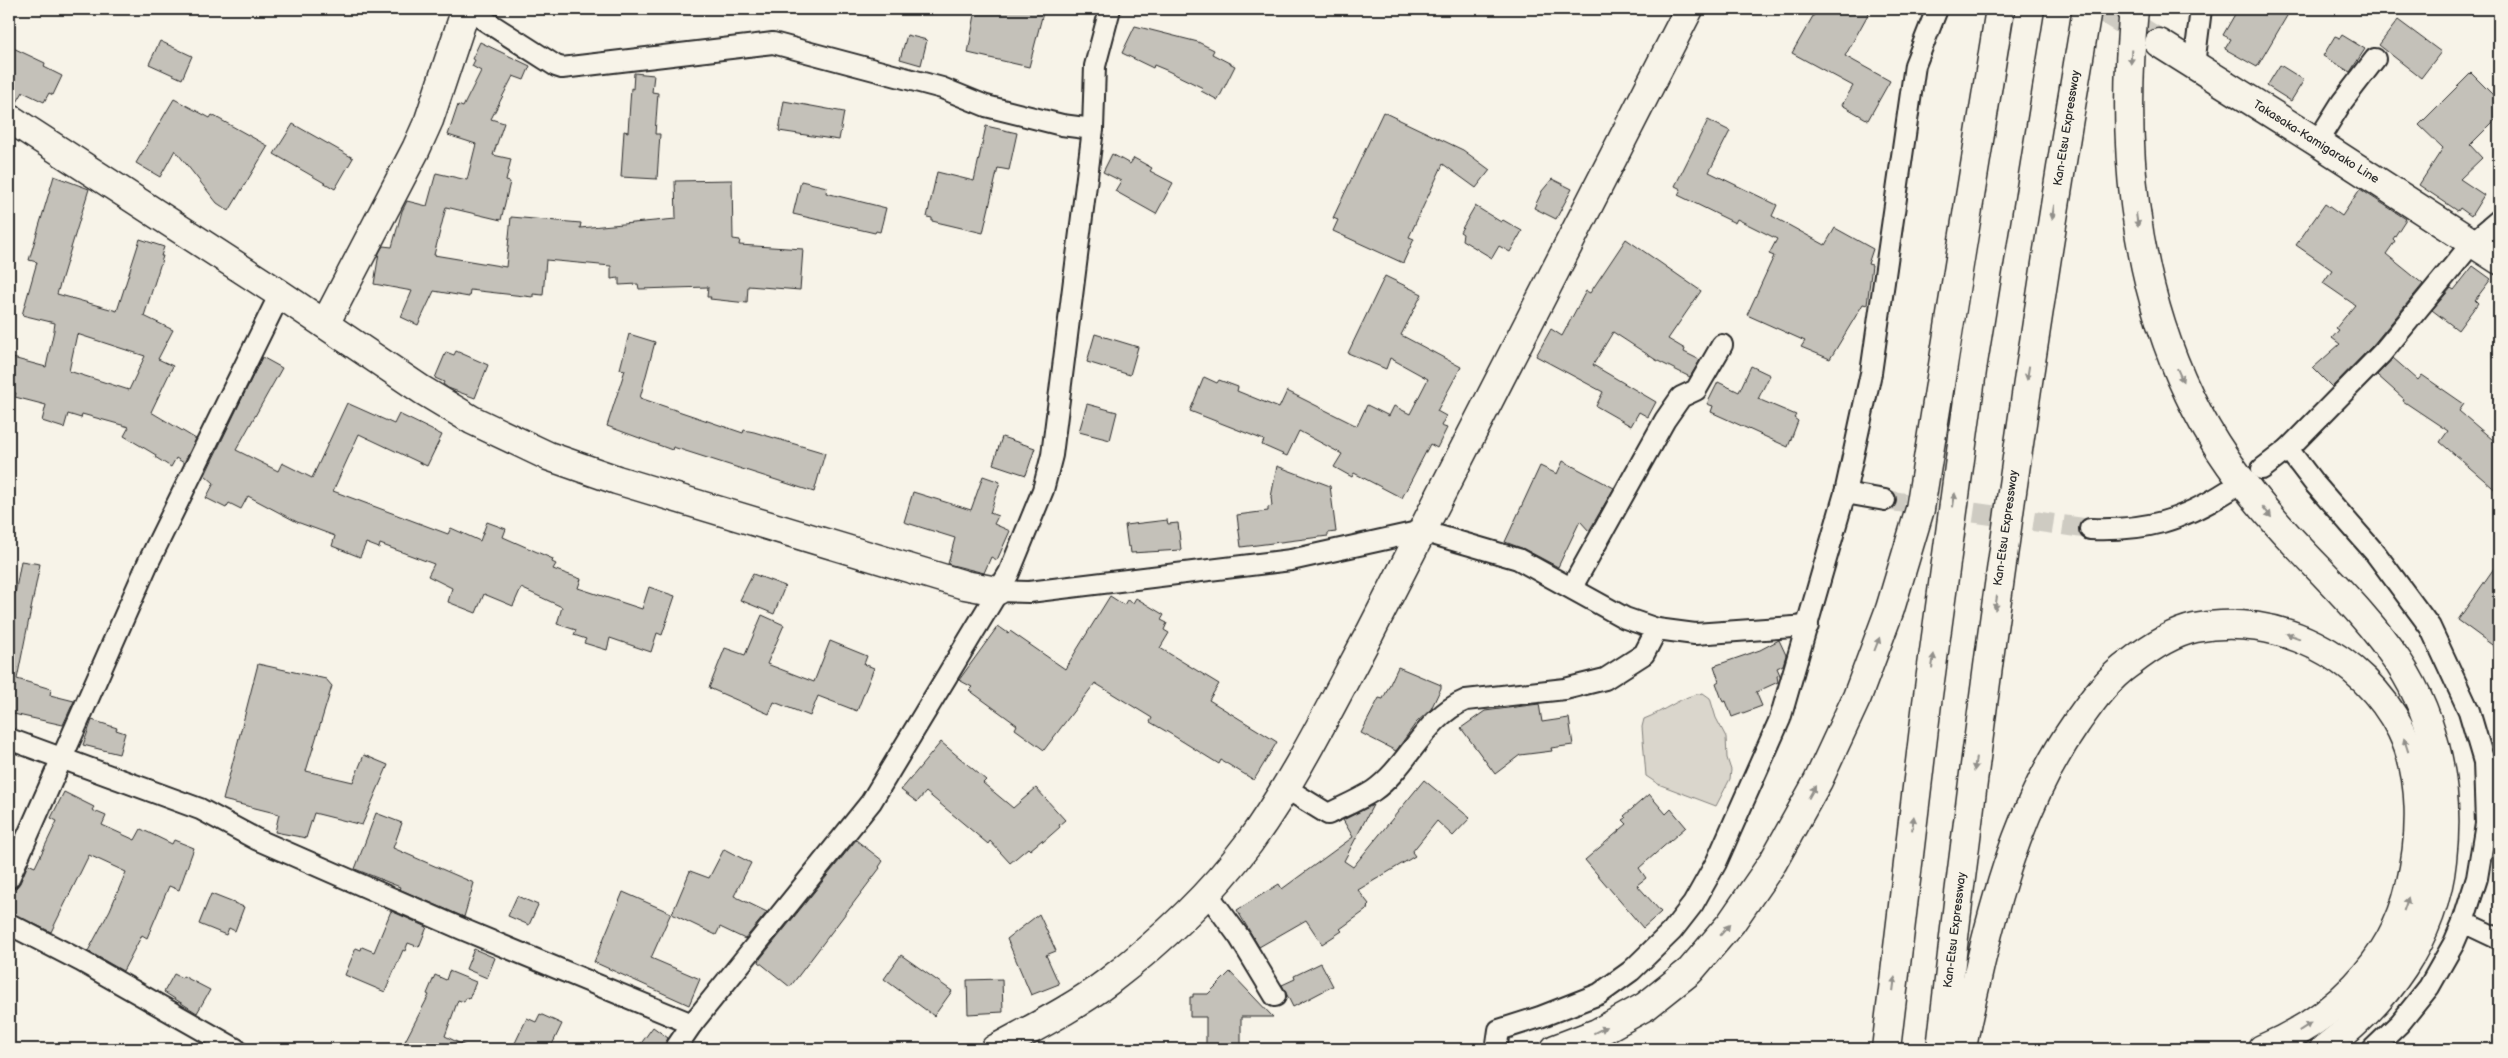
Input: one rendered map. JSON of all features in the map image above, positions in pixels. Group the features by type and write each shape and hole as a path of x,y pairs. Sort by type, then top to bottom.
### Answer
{"main road":[{"path":"325,324 416,149 428,120 466,9"},
{"path":"995,1049 1074,1004 1108,981 1207,893 1249,843 1284,787 1370,633 1689,9"},
{"path":"1555,1049 1597,1033 1646,1006 1690,971 1731,924 1774,862 1818,781 1857,697 1890,609 1920,509 2000,9"},
{"path":"1887,1041 1927,703 1973,363 2030,9"},
{"name":"Kan-Etsu Expressway","path":"1953,1041 1982,704 2025,393 2086,9"},
{"path":"2134,9 2130,111 2133,187 2141,250 2153,300 2168,347 2202,419 2215,442 2240,478 2277,524 2369,623 2399,664 2420,702 2435,745 2443,786 2445,833 2441,877 2429,918 2412,955 2386,992 2355,1026 2324,1049"},
{"name":"Takasaka-Kamigarako Line","path":"2159,43 2317,142 2499,260"},
{"path":"9,118 280,294 422,390 472,420 548,456 839,548 965,585 997,591"},
{"path":"1953,1041 2008,862 2032,801 2062,743 2095,697 2127,664 2160,642 2193,629 2231,624 2274,629 2313,643 2346,664 2378,694 2401,731 2414,772 2419,812 2417,858 2406,904 2388,943 2362,980 2328,1012 2289,1038 2262,1049"}],"street":[{"path":"466,9 562,68 773,43 942,88 986,106 1062,125 1093,129"},
{"path":"675,1049 692,1024 864,814 1009,573 1043,490 1052,455 1093,129 1096,66 1110,9"},
{"path":"1497,1044 1499,1030 1540,1018 1599,994 1651,953 1693,904 1716,863 1780,719 1845,493 1871,373 1914,64 1937,9"},
{"path":"2194,65 2201,9"},
{"path":"2317,142 2342,102 2375,59"},
{"path":"2262,469 2288,449 2382,353 2473,242 2499,220"},
{"path":"9,878 63,760 148,563 280,294"},
{"path":"1572,587 1665,420 1681,396 1696,390 1722,345"},
{"path":"2288,449 2314,483 2376,554 2430,627 2469,711 2484,762 2486,824 2477,878 2463,922 2454,943 2429,987 2400,1023 2373,1049"},
{"path":"2090,529 2122,530 2158,524 2197,510 2228,491"},
{"path":"1845,493 1885,500"},
{"path":"997,591 1029,592 1272,562 1422,531 1518,559 1572,587 1625,618 1657,629 1696,634 1808,626"},
{"path":"1284,787 1328,814 1373,791 1440,716 1454,705 1466,700 1565,688 1605,679 1644,654 1657,629"},
{"path":"9,739 200,809 256,839 462,930 692,1024"},
{"path":"1207,893 1240,938 1275,996"},
{"path":"2463,922 2499,939"},
{"path":"9,924 90,966 236,1049"}],"shaded area":[{"path":"1703,693 1710,698 1716,718 1726,737 1727,758 1731,770 1730,779 1716,806 1658,784 1646,776 1642,727 1644,719 1681,700"}],"building":[{"path":"976,9 1044,9 1029,67 968,53"},
{"path":"1817,9 1871,9 1845,56 1890,81 1868,120 1842,105 1853,86 1792,53"},
{"path":"2238,9 2291,9 2257,67 2225,49 2231,39 2223,35"},
{"path":"2398,20 2441,52 2421,78 2379,45"},
{"path":"1135,26 1198,42 1214,50 1212,54 1235,66 1218,100 1201,91 1203,88 1166,70 1154,65 1153,68 1122,53"},
{"path":"907,35 927,40 921,65 900,59"},
{"path":"2342,35 2365,49 2350,72 2323,56 2335,36 2340,38"},
{"path":"160,41 192,56 182,79 149,64"},
{"path":"480,42 530,66 524,80 513,76 491,119 504,123 493,155 511,159 506,181 510,182 501,220 446,207 434,255 506,267 511,217 581,223 580,228 676,219 675,181 732,180 733,239 740,240 739,245 803,249 800,290 748,286 747,303 710,299 711,297 707,297 708,287 639,289 638,284 619,285 619,278 611,279 611,266 546,260 543,295 533,294 533,297 470,290 469,297 434,291 418,325 401,317 412,291 374,284 379,253 383,246 392,247 402,211 407,201 427,206 436,173 467,180 476,144 448,135 458,105 463,107 481,71 472,66 475,60 472,59"},
{"path":"9,46 45,63 44,67 62,76 53,95 49,93 44,102 23,92 16,104 9,103"},
{"path":"2280,65 2304,80 2291,101 2267,86"},
{"path":"634,73 654,75 652,92 658,93 655,134 660,134 657,179 621,177 624,131 628,132"},
{"path":"2471,73 2499,101 2499,116 2470,145 2482,158 2460,179 2484,195 2471,216 2460,208 2458,211 2419,185 2443,148 2419,125"},
{"path":"174,99 210,118 212,115 268,146 229,211 217,203 175,150 160,177 136,163"},
{"path":"784,101 844,112 839,140 779,131"},
{"path":"1383,112 1463,150 1490,170 1476,188 1443,164 1409,237 1414,239 1403,263 1333,231 1338,220 1333,218"},
{"path":"1708,120 1730,131 1709,172 1777,205 1772,216 1825,245 1835,228 1873,249 1868,264 1872,265 1867,305 1863,304 1830,359 1801,347 1805,341 1747,315 1774,256 1769,254 1777,239 1737,219 1735,223 1678,195 1681,189 1675,186"},
{"path":"293,124 353,158 335,189 274,154"},
{"path":"986,126 1017,133 1009,170 998,168 983,233 932,221 932,218 927,217 937,172 974,181"},
{"path":"1112,154 1130,164 1134,158 1152,168 1150,171 1173,183 1156,214 1115,191 1121,181 1103,172"},
{"path":"54,176 89,189 57,294 117,311 140,239 164,247 161,256 163,256 144,316 173,330 158,359 173,366 151,412 196,439 184,463 176,458 171,467 155,457 156,455 124,436 129,427 82,414 81,418 68,414 64,428 42,421 46,405 15,397 16,393 9,391 9,357 46,367 54,330 55,323 22,315 37,262 29,260","holes":["77,334 145,356 129,390 69,371"]},
{"path":"1552,179 1572,189 1556,219 1534,208 1542,191"},
{"path":"801,181 827,187 826,193 886,208 880,232 876,231 875,233 793,214"},
{"path":"2360,189 2406,219 2386,254 2423,284 2373,345 2332,387 2313,368 2340,344 2332,338 2339,330 2336,328 2355,305 2323,283 2332,270 2296,245 2325,204 2342,216"},
{"path":"1475,206 1501,222 1503,220 1522,231 1510,252 1499,246 1492,258 1462,240 1463,234 1460,232"},
{"path":"1626,239 1701,291 1668,339 1685,349 1684,352 1700,360 1690,377 1656,360 1613,332 1593,365 1656,402 1648,417 1639,412 1631,426 1596,406 1603,392 1536,356 1551,329 1562,336 1586,291 1590,293"},
{"path":"2473,266 2491,279 2475,300 2478,303 2458,330 2432,310 2451,288 2454,290"},
{"path":"1385,276 1422,294 1401,335 1461,367 1437,411 1446,416 1441,426 1447,428 1437,448 1430,444 1402,498 1354,473 1352,477 1334,467 1342,454 1299,431 1287,456 1262,445 1264,440 1190,411 1204,377 1217,383 1219,380 1238,387 1237,391 1279,408 1287,391 1357,426 1367,405 1389,416 1394,406 1410,414 1428,379 1390,358 1386,369 1348,353"},
{"path":"629,334 655,342 640,398 743,433 744,430 754,432 825,453 814,492 673,447 672,450 607,426 625,370 620,369"},
{"path":"1095,334 1138,347 1130,375 1087,362"},
{"path":"456,351 488,365 475,398 448,388 443,384 444,382 435,378 446,352 454,355"},
{"path":"262,357 282,368 236,450 278,471 282,463 312,478 347,403 394,424 399,414 442,435 427,466 359,434 333,491 448,534 451,528 480,541 487,522 506,529 503,537 553,559 552,562 556,564 553,569 581,579 578,588 642,609 649,587 675,596 662,635 657,633 651,652 610,638 607,650 584,643 586,639 574,635 576,630 557,624 562,607 521,588 513,606 484,594 476,613 448,602 452,588 428,576 434,564 380,544 379,548 366,543 360,557 332,546 335,536 297,522 248,496 241,509 229,503 226,508 206,498 214,483 205,475"},
{"path":"2393,358 2418,380 2422,375 2464,404 2459,411 2499,445 2499,493 2440,442 2448,431 2403,401 2404,399 2377,375"},
{"path":"1751,366 1770,375 1758,399 1796,415 1794,418 1798,421 1788,447 1711,412 1713,406 1707,404 1718,382 1739,392"},
{"path":"1087,404 1117,412 1110,440 1079,432"},
{"path":"1002,437 1035,448 1026,475 993,464"},
{"path":"1563,461 1614,488 1589,531 1580,521 1558,567 1524,549 1505,542 1540,466 1557,474"},
{"path":"1277,466 1330,486 1336,532 1328,533 1328,536 1241,547 1237,515 1268,511 1268,507 1272,506 1271,497"},
{"path":"983,476 1000,482 990,513 998,516 994,524 1010,531 997,560 991,557 984,573 948,564 955,538 904,522 913,492 971,510"},
{"path":"1167,520 1168,524 1178,523 1181,550 1131,553 1130,546 1128,547 1125,525"},
{"path":"21,561 40,564 17,679 51,689 50,695 74,701 63,725 9,713 9,592 15,594"},
{"path":"2499,561 2499,650 2458,620"},
{"path":"753,574 785,586 774,614 740,600"},
{"path":"1110,596 1124,605 1127,600 1133,603 1136,598 1164,615 1161,620 1167,623 1164,630 1169,633 1160,648 1219,684 1209,700 1277,742 1254,780 1221,760 1219,764 1150,722 1152,718 1095,683 1044,750 1015,729 1017,725 969,690 972,687 959,680 998,626 1008,633 1010,631 1065,669"},
{"path":"762,615 784,625 767,664 814,682 830,641 867,656 864,664 874,668 857,711 818,696 810,716 774,702 769,714 709,688 725,648 745,655"},
{"path":"1779,640 1786,655 1783,665 1777,668 1780,675 1777,676 1778,682 1756,692 1762,706 1732,717 1726,701 1723,702 1716,683 1719,681 1714,666 1760,650"},
{"path":"258,664 326,679 332,686 306,771 353,782 364,755 388,765 362,825 314,813 306,838 275,832 279,814 223,800"},
{"path":"1398,667 1441,685 1441,688 1431,709 1416,723 1396,751 1361,733 1379,698 1383,699"},
{"path":"1539,704 1542,722 1569,718 1573,745 1551,748 1552,751 1520,755 1495,774 1461,728 1485,711"},
{"path":"92,720 117,728 116,730 125,733 119,754 83,745"},
{"path":"941,742 986,780 983,783 1013,808 1036,788 1065,820 1043,842 1042,840 1030,850 1028,848 1010,863 990,841 988,844 926,792 917,802 901,790"},
{"path":"1424,780 1470,818 1453,836 1437,821 1412,852 1415,856 1358,890 1369,904 1367,906 1369,908 1340,929 1342,931 1322,944 1306,920 1259,947 1237,910 1279,884 1282,889 1353,837 1343,820 1373,805 1344,861 1353,867"},
{"path":"64,792 94,807 92,810 106,816 102,825 135,840 141,829 172,844 174,840 194,848 179,890 169,886 147,938 142,935 123,971 88,951 110,910 126,872 89,855 51,932 9,912 9,890 16,888 20,883 28,864 35,867 57,821 51,818"},
{"path":"1649,794 1666,814 1671,809 1686,827 1639,868 1646,878 1637,885 1661,912 1643,928 1585,860 1627,824 1623,820 1626,818 1624,816"},
{"path":"376,813 402,823 393,848 474,883 464,917 399,889 400,887 355,869"},
{"path":"856,840 883,861 880,868 790,987 759,962 760,959"},
{"path":"724,849 751,863 734,896 767,912 745,939 720,927 716,935 672,914 690,871 709,878"},
{"path":"623,892 671,913 651,958 700,979 689,1005 594,962"},
{"path":"211,894 244,907 235,931 229,928 226,935 199,924"},
{"path":"517,896 538,905 529,925 508,916"},
{"path":"391,911 427,927 419,947 408,943 405,951 403,950 385,992 345,975 356,948 361,950 362,947 374,952"},
{"path":"1039,914 1056,951 1046,955 1059,984 1031,995 1007,939"},
{"path":"474,949 495,958 487,978 466,969"},
{"path":"901,955 952,991 934,1016 884,979"},
{"path":"1321,963 1333,986 1293,1007 1282,985 1295,979 1294,976"},
{"path":"449,971 476,982 469,999 466,998 464,1002 458,1000 445,1036 471,1049 401,1049 429,995 427,994 435,975 446,980"},
{"path":"1230,972 1273,1017 1241,1017 1241,1049 1206,1049 1206,1017 1190,1017 1190,997 1193,997 1193,994 1208,994"},
{"path":"174,974 182,978 183,976 210,990 197,1013 164,992"},
{"path":"1002,979 1003,1012 968,1014 967,980"},
{"path":"540,1014 562,1024 550,1049 528,1049 515,1043 527,1018 536,1022"},
{"path":"653,1027 668,1038 663,1049 637,1049"}],"tunnel":[{"path":"2105,9 2159,43"},
{"path":"1885,500 2090,529"}]}
